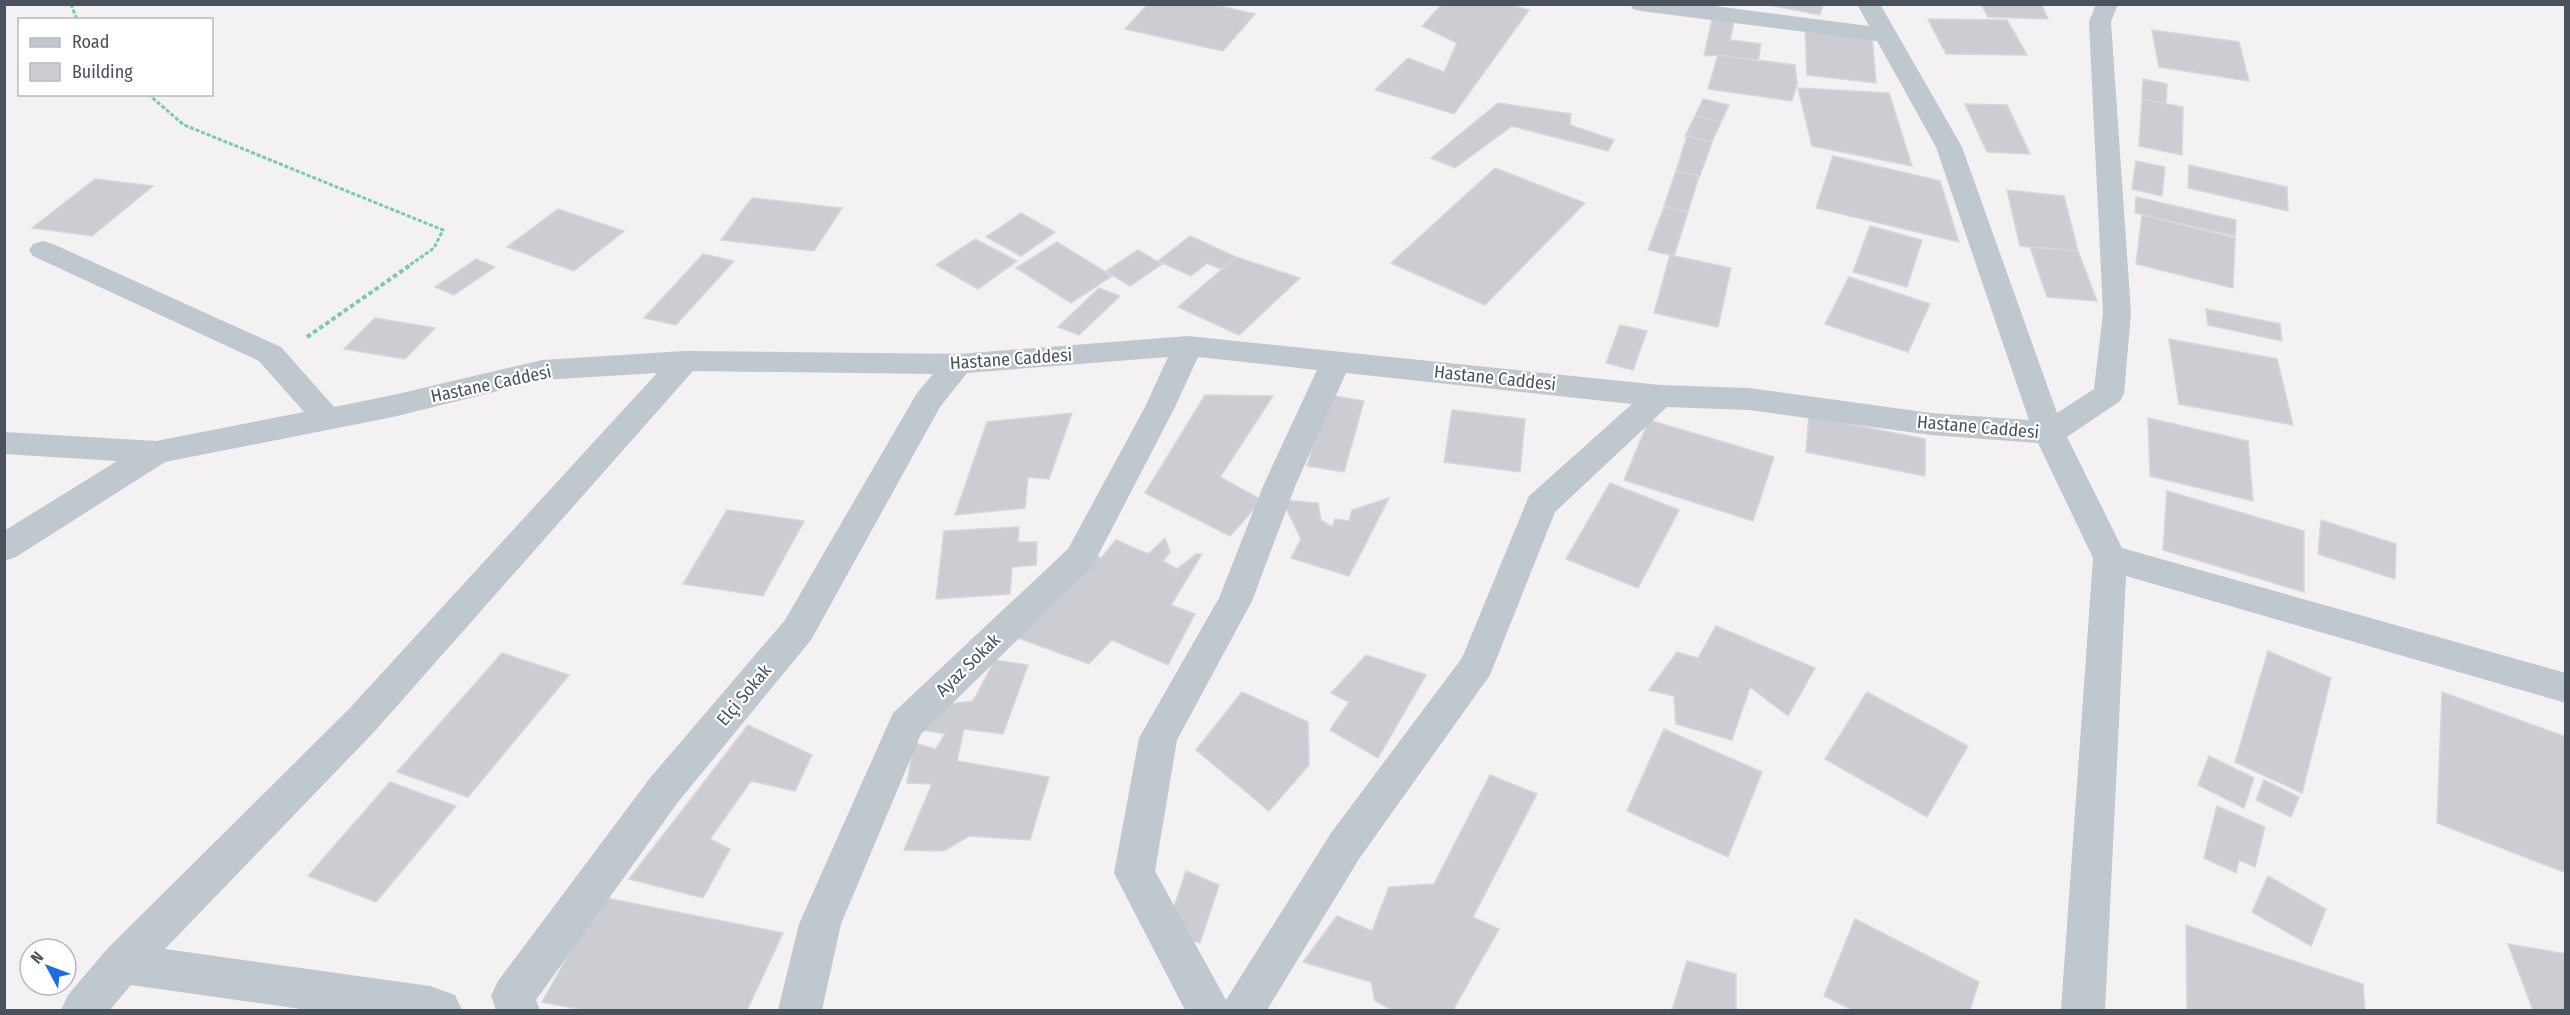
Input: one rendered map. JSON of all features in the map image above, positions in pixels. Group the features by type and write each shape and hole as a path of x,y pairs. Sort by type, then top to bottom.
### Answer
{"street":[{"path":"1641,4 1885,35"},
{"path":"1868,4 1948,147 2049,433 2110,558 2083,1011"},
{"path":"2049,433 2109,394 2117,313 2100,22 2107,4"},
{"path":"43,250 270,354 327,419"},
{"name":"Hastane Caddesi","path":"4,548 156,452 393,406 542,369 685,361 958,364 1188,346 1660,396 1749,399 1931,424 2049,433"},
{"name":"Ayaz Sokak","path":"800,1011 820,924 906,723 1080,558 1160,407 1188,346"},
{"path":"83,1011 122,963 361,721 685,361"},
{"path":"1208,1011 1134,873 1158,738 1235,601 1280,484 1336,362"},
{"name":"Elçi Sokak","path":"518,1011 513,996 664,790 798,630 928,401 958,364"},
{"path":"1243,1011 1345,846 1477,665 1541,505 1660,396"},
{"path":"4,443 156,452"},
{"path":"2110,558 2565,688"},
{"path":"122,963 418,1005 440,1011"}],"path":[{"path":"150,96 184,125 443,230 434,248 275,360"}],"building":[{"path":"1148,4 1211,4 1255,14 1223,51 1125,29"},
{"path":"1442,4 1507,4 1529,10 1454,114 1375,90 1408,58 1444,72 1457,43 1422,26"},
{"path":"1764,4 1823,4 1820,15"},
{"path":"1981,4 2041,4 2048,19 1988,17"},
{"path":"1712,19 1734,22 1730,40 1761,44 1758,61 1718,55 1704,56"},
{"path":"1928,19 2007,20 2027,55 1946,54"},
{"path":"1805,28 1872,36 1876,83 1807,75"},
{"path":"2152,30 2239,42 2249,81 2159,67"},
{"path":"1718,55 1795,65 1797,84 1792,101 1708,89"},
{"path":"2143,79 2167,84 2166,104 2142,99"},
{"path":"1798,88 1889,93 1912,166 1812,146"},
{"path":"1703,99 1729,105 1721,122 1695,116"},
{"path":"2142,99 2183,107 2182,155 2139,146"},
{"path":"1498,103 1571,114 1570,125 1614,140 1608,151 1512,126 1455,168 1431,158"},
{"path":"1965,104 2007,105 2030,154 1987,152"},
{"path":"1695,116 1721,122 1712,142 1685,136"},
{"path":"1687,136 1712,142 1700,176 1676,171"},
{"path":"1833,156 1940,181 1959,242 1816,208"},
{"path":"2136,161 2165,167 2162,196 2132,189"},
{"path":"2189,165 2287,187 2288,211 2188,188"},
{"path":"1495,168 1585,203 1485,305 1391,263"},
{"path":"1676,171 1699,176 1688,212 1664,207"},
{"path":"95,179 153,186 92,236 32,228"},
{"path":"2007,190 2064,196 2078,251 2020,246"},
{"path":"2136,197 2236,220 2235,236 2135,213"},
{"path":"752,198 842,208 814,251 721,240"},
{"path":"1664,207 1688,212 1674,256 1648,250"},
{"path":"558,209 624,231 574,271 507,247"},
{"path":"1021,213 1055,232 1021,256 986,237"},
{"path":"2142,215 2235,238 2233,288 2136,264"},
{"path":"1870,226 1922,240 1907,287 1853,272"},
{"path":"1190,236 1236,257 1221,269 1207,263 1191,276 1158,261"},
{"path":"975,239 1017,261 978,289 936,265"},
{"path":"1057,242 1112,276 1071,303 1016,268"},
{"path":"2030,247 2078,251 2097,301 2047,297"},
{"path":"1138,250 1162,264 1130,286 1106,271"},
{"path":"703,254 734,261 676,325 644,318"},
{"path":"1670,255 1731,268 1718,327 1654,313"},
{"path":"1236,257 1300,278 1239,335 1178,307"},
{"path":"476,259 495,267 454,295 435,287"},
{"path":"1849,277 1930,304 1908,352 1825,324"},
{"path":"1099,288 1120,296 1079,335 1058,327"},
{"path":"2206,309 2280,324 2282,341 2208,325"},
{"path":"375,318 435,328 405,359 344,349"},
{"path":"1620,325 1647,331 1633,370 1606,363"},
{"path":"2169,339 2277,359 2293,425 2179,404"},
{"path":"1205,395 1273,396 1220,477 1262,500 1230,536 1145,493"},
{"path":"1329,395 1364,401 1344,472 1307,466"},
{"path":"1452,410 1525,419 1520,472 1444,462"},
{"path":"1072,413 1049,479 1028,477 1025,508 955,515 987,422"},
{"path":"1809,416 1925,439 1925,476 1806,452"},
{"path":"2148,418 2248,441 2253,501 2150,476"},
{"path":"1649,420 1774,457 1753,521 1624,480"},
{"path":"1610,483 1679,510 1638,588 1566,559"},
{"path":"2167,491 2304,531 2304,592 2163,550"},
{"path":"1389,498 1349,576 1291,558 1301,539 1282,500 1318,503 1321,520 1332,527 1335,519 1349,521 1352,510"},
{"path":"727,510 804,521 763,596 683,584"},
{"path":"2321,520 2396,544 2395,579 2318,554"},
{"path":"1019,527 1018,542 1037,542 1036,565 1012,567 1010,594 936,599 944,531"},
{"path":"1165,538 1170,552 1163,561 1177,569 1196,554 1202,554 1171,605 1195,614 1168,665 1112,640 1089,664 1007,634 1089,552 1101,558 1116,540 1148,554"},
{"path":"1716,626 1815,668 1788,716 1750,687 1732,740 1676,724 1674,696 1649,690 1677,652 1698,658"},
{"path":"2268,651 2331,678 2302,793 2235,762"},
{"path":"502,653 569,675 468,797 397,772"},
{"path":"1366,655 1426,675 1378,758 1330,730 1349,702 1331,693"},
{"path":"995,660 1028,665 1003,734 964,729 957,761 1049,777 1030,840 969,836 944,851 904,850 932,784 907,783 914,743 936,749 945,734 922,730 934,706 973,701"},
{"path":"1242,692 1308,722 1309,765 1269,811 1196,750"},
{"path":"1867,692 1968,746 1927,817 1825,759"},
{"path":"2442,692 2566,737 2566,873 2437,823"},
{"path":"748,725 812,755 795,791 751,781 710,839 730,849 703,898 629,879"},
{"path":"1664,729 1762,772 1728,857 1627,811"},
{"path":"2209,756 2254,778 2244,808 2198,785"},
{"path":"1490,775 1537,794 1473,917 1499,929 1453,1010 1392,1010 1375,1001 1371,982 1303,962 1337,916 1372,931 1389,887 1434,884"},
{"path":"2264,780 2299,797 2291,817 2256,800"},
{"path":"390,782 456,806 376,902 308,876"},
{"path":"2217,806 2265,827 2255,867 2239,860 2236,873 2204,858"},
{"path":"1186,871 1219,885 1200,943 1182,937 1170,919"},
{"path":"2268,876 2326,909 2311,946 2252,912"},
{"path":"601,897 783,933 747,1010 582,1010 542,1002"},
{"path":"1855,919 1979,982 1970,1010 1852,1010 1824,996"},
{"path":"2186,925 2363,984 2365,1010 2187,1010"},
{"path":"2508,944 2566,954 2566,1010 2533,1010"},
{"path":"1687,961 1736,974 1736,1010 1672,1010"}]}
